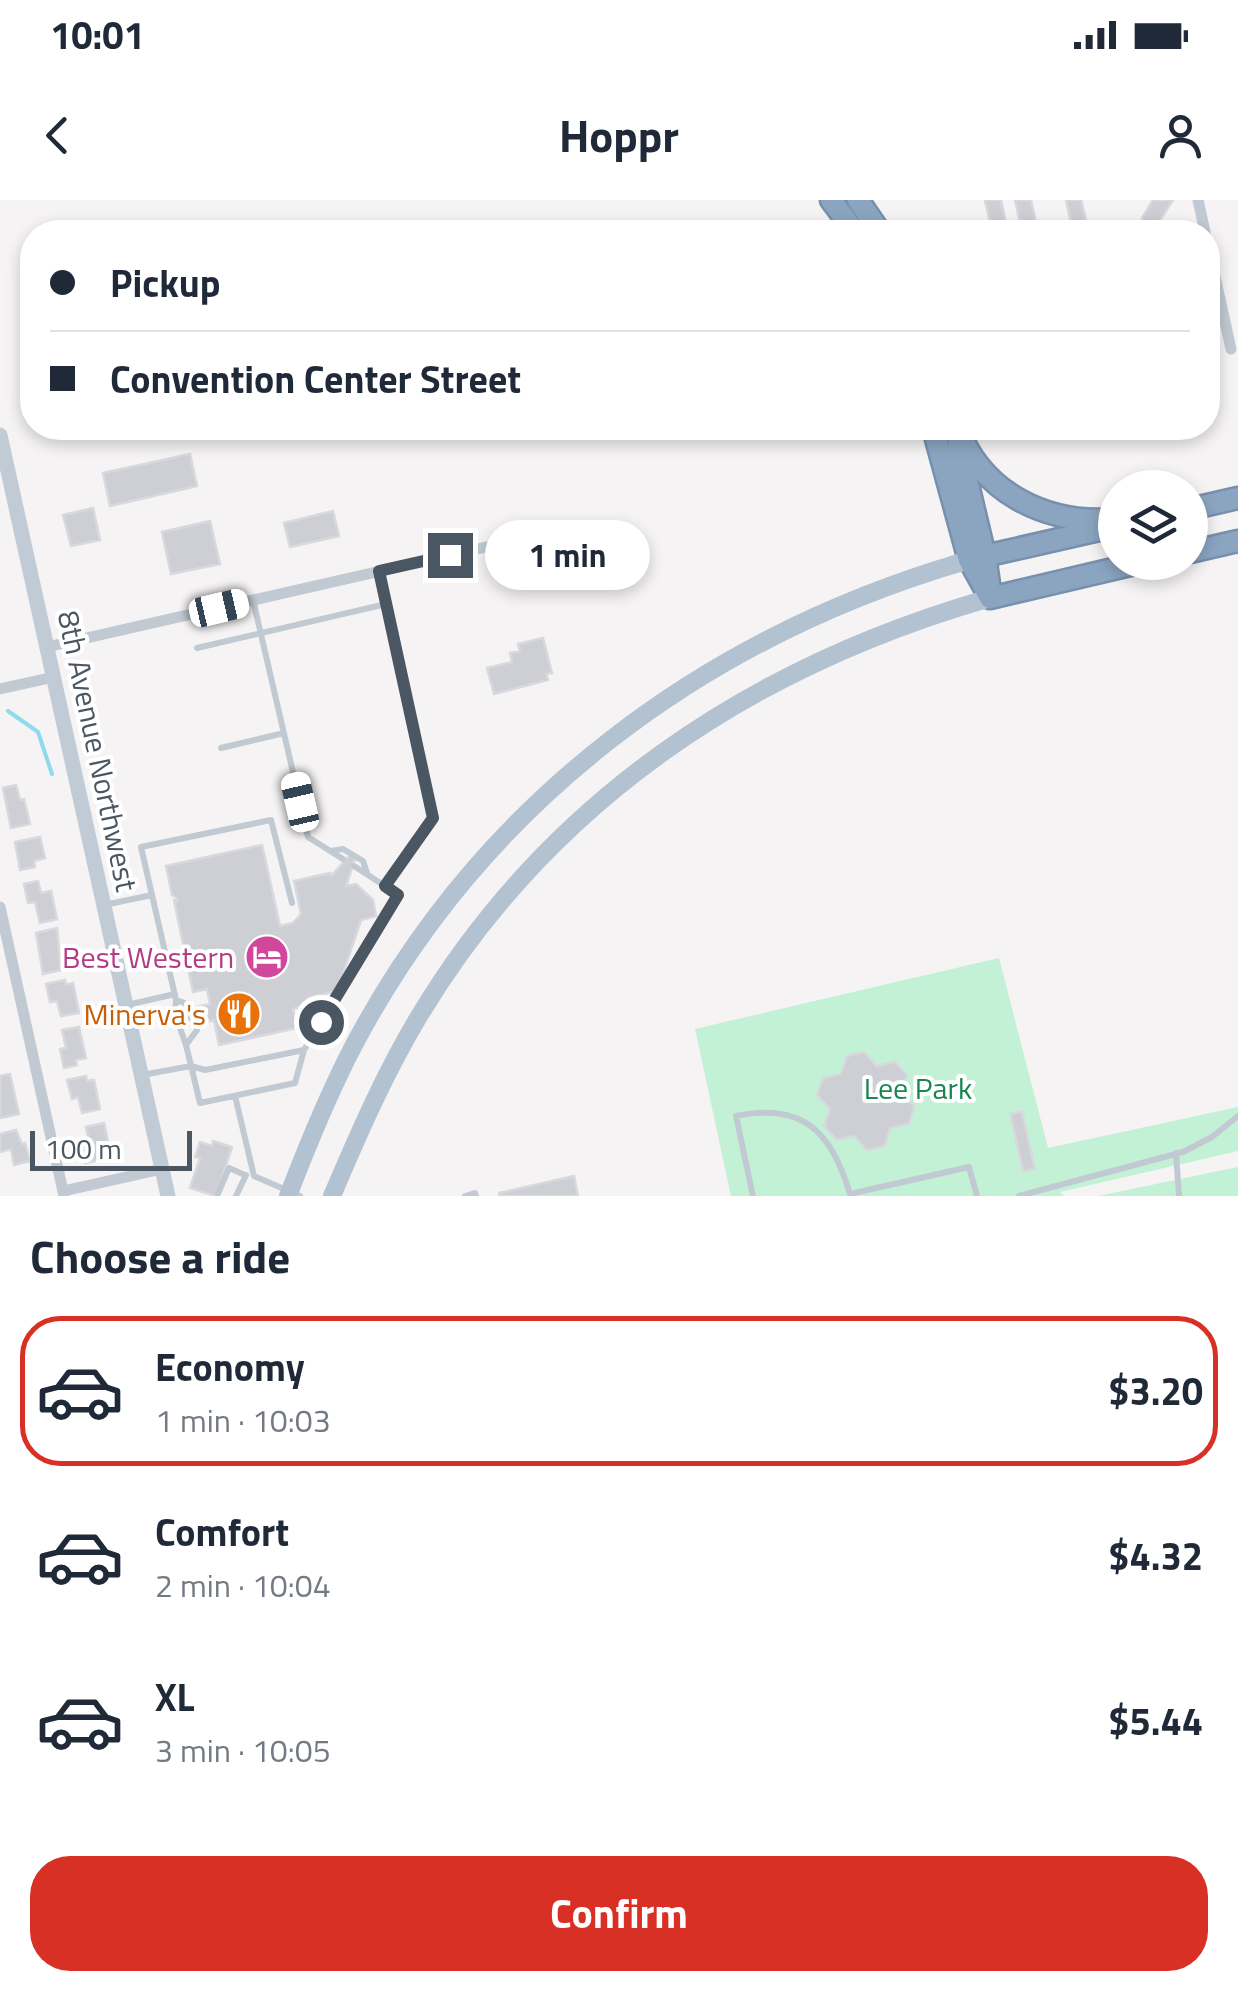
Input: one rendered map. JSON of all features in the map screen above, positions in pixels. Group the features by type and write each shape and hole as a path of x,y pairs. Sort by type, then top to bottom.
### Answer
{"highway":[{"path":"937,440 956,512 990,598 1098,573"},
{"path":"958,440 977,558"},
{"path":"963,440 978,465 1015,498 1062,518 1098,521"},
{"path":"1208,505 1238,498"},
{"path":"977,558 1098,527"},
{"path":"1208,548 1238,541"}],"main road":[{"name":"8th Avenue Northwest","path":"0,435 168,1196"},
{"path":"922,574 950,553 956,512"},
{"path":"292,1194 333,1087 397,972 448,901 530,809 624,728 696,678 808,618 922,574 977,558"},
{"path":"332,1196 380,1088 416,1020 454,962 506,895 607,795 667,748 785,676 847,646 990,598"}],"street":[{"path":"1220,299 1231,349"},
{"path":"46,646 486,547"},
{"path":"0,688 54,677"},
{"path":"0,907 64,1194 162,1169"}],"lane":[{"path":"379,571 433,818 385,886"},
{"path":"253,600 308,837 342,858"},
{"path":"198,648 386,604"},
{"path":"220,748 284,733"},
{"path":"292,903 272,820 141,847 175,997 175,1014 200,1102 294,1084 304,1050 398,895 354,866"},
{"path":"331,851 343,849 362,861 367,874"},
{"path":"104,905 152,895"},
{"path":"126,1005 175,997 185,1002 188,1010"},
{"path":"186,1045 196,1026"},
{"path":"141,1075 191,1066 205,1070 304,1050"},
{"path":"235,1096 249,1175 236,1196"},
{"path":"753,1196 736,1116 752,1113 780,1113 816,1129 841,1163 850,1194 969,1167 977,1196"},
{"path":"1019,1196 1176,1154 1212,1137 1238,1116"},
{"path":"1176,1154 1180,1196"},
{"path":"217,1196 229,1168 292,1194"},
{"path":"465,1196 476,1196"}],"green space":[{"name":"Lee Park","path":"999,958 1048,1148 1238,1107 1238,1151 1060,1192 1064,1196 731,1196 695,1029"},
{"path":"1238,1167 1238,1196 1098,1196"}],"building":[{"path":"985,200 1001,200 1005,220 989,220"},
{"path":"1015,200 1031,200 1035,220 1019,220"},
{"path":"1066,200 1081,200 1086,220 1070,220"},
{"path":"1153,200 1173,200 1160,220 1142,218"},
{"path":"190,454 197,486 110,506 103,473"},
{"path":"93,508 100,540 71,546 63,515"},
{"path":"333,511 339,536 290,547 284,523"},
{"path":"210,521 220,564 171,574 162,532"},
{"path":"543,638 552,673 546,674 548,680 494,694 487,668 512,662 510,653 520,651 518,644"},
{"path":"16,785 30,824 11,828 3,788"},
{"path":"40,837 45,858 34,861 35,867 20,870 15,842"},
{"name":"Best Western","path":"262,845 280,926 293,923 301,914 294,881 330,873 331,876 350,855 355,859 346,886 356,884 373,900 376,916 361,920 337,991 307,998 308,1005 293,1009 297,1028 219,1045 214,1020 185,1027 182,1010 210,1004 207,989 193,992 174,900 177,901 166,866"},
{"path":"38,881 41,893 51,891 57,919 40,923 35,902 28,903 24,884"},
{"path":"57,928 61,970 43,974 36,933"},
{"path":"65,980 66,985 73,983 79,1013 61,1016 57,1001 50,1002 46,984"},
{"path":"79,1027 86,1058 64,1068 60,1049 66,1048 62,1030"},
{"path":"864,1052 877,1066 895,1062 907,1075 902,1093 914,1106 909,1124 890,1128 885,1146 867,1150 854,1136 837,1140 824,1126 830,1109 817,1095 823,1078 841,1074 847,1056"},
{"path":"10,1074 19,1114 0,1118 0,1076"},
{"path":"86,1076 87,1081 94,1080 100,1109 82,1113 78,1097 72,1099 67,1080"},
{"path":"1022,1111 1035,1169 1023,1171 1010,1114"},
{"path":"104,1123 110,1151 98,1154 99,1160 85,1163 81,1144 89,1142 86,1127"},
{"path":"16,1130 30,1161 14,1165 11,1149 0,1152 0,1134"},
{"path":"213,1141 232,1147 216,1196 190,1188 200,1158 195,1157 200,1142 212,1146"},
{"path":"574,1176 578,1196 499,1193"}],"waterway":[{"path":"8,711 38,732 52,774"}],"place":[{"name":"Best Western","path":"267,957"},
{"name":"Minerva's","path":"239,1014"}],"route":[{"path":"321,1022 398,895 385,886 433,818 379,571 450,555"}]}
